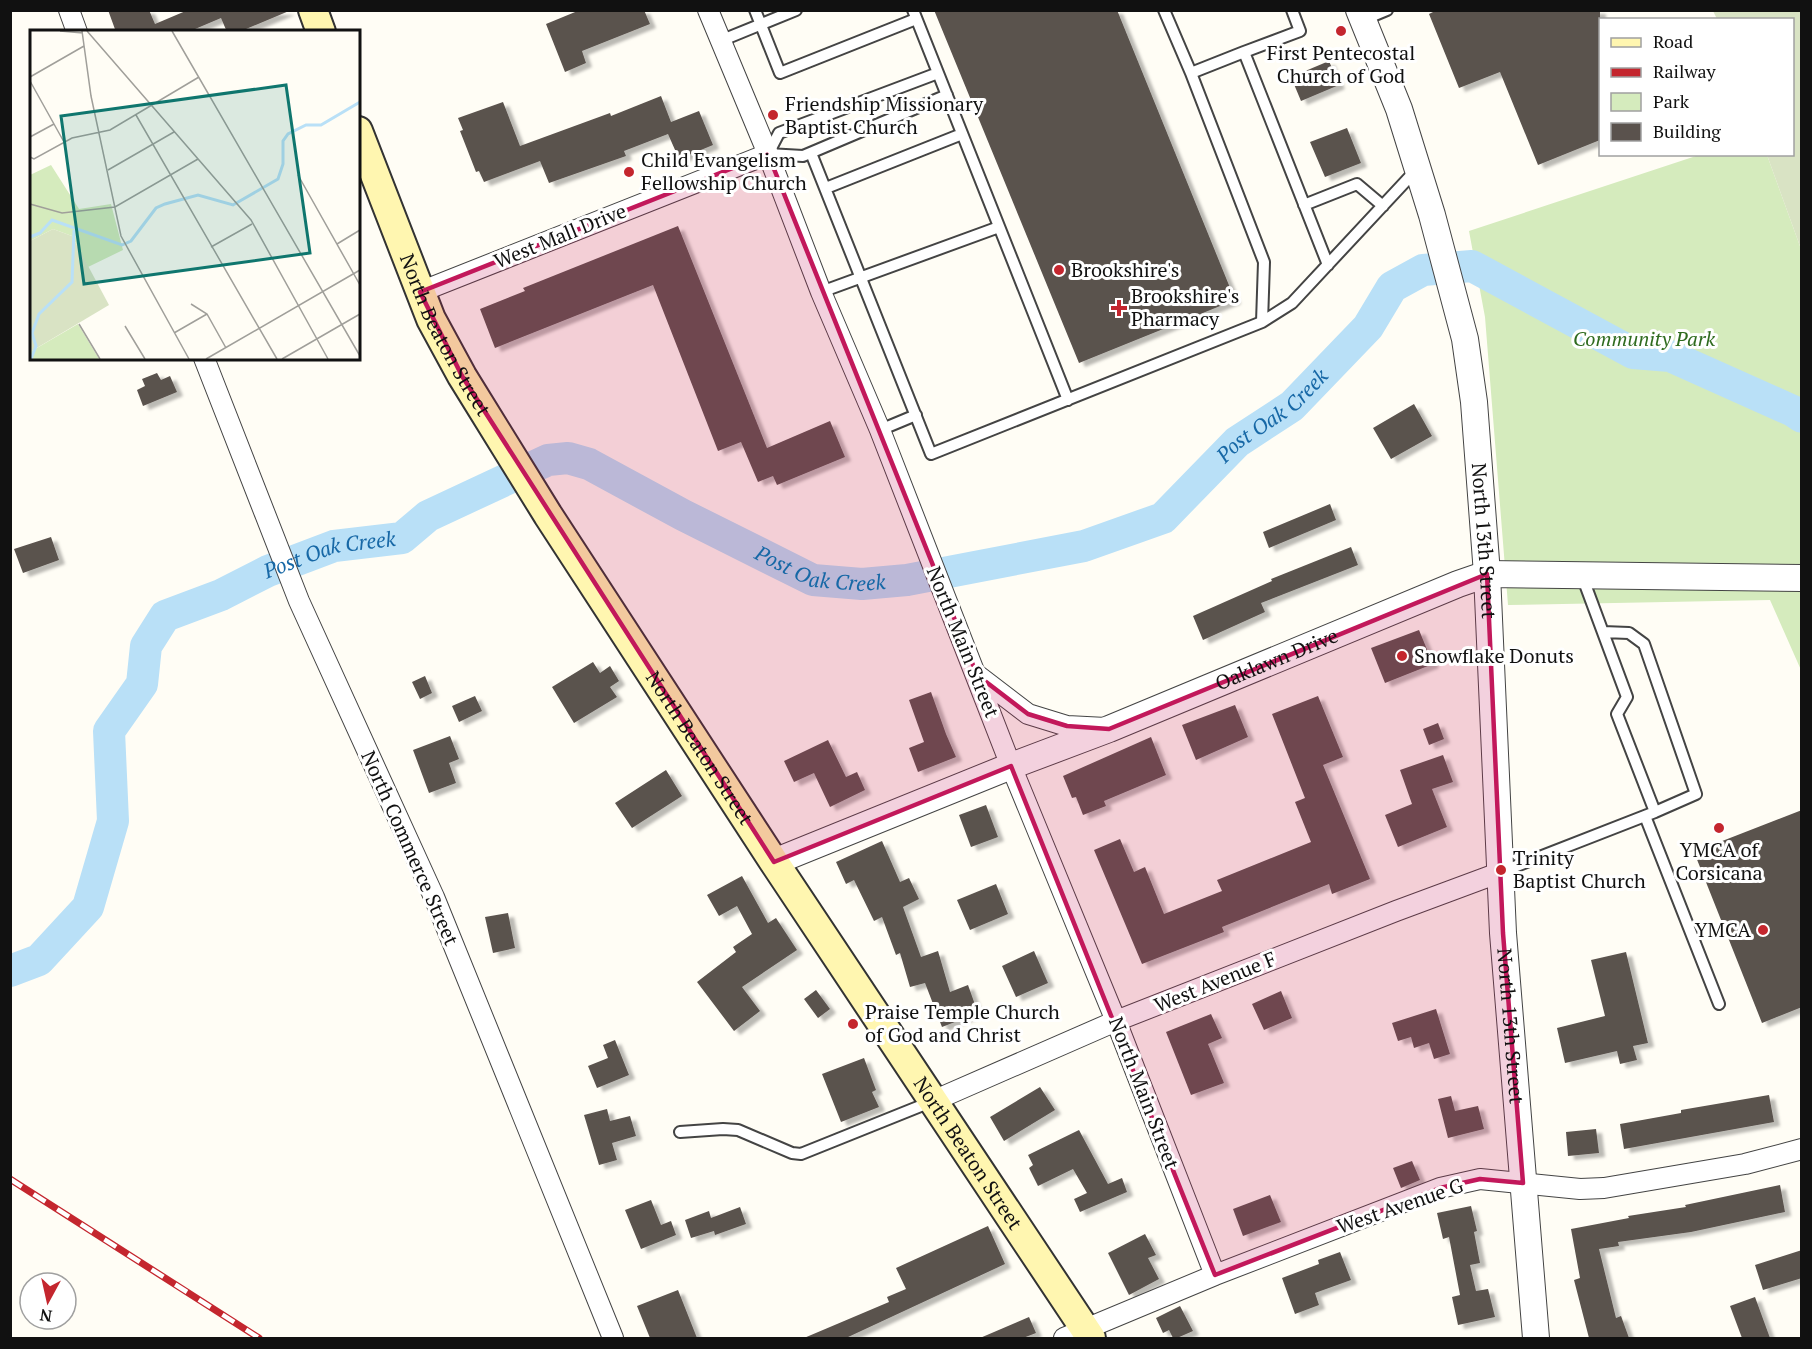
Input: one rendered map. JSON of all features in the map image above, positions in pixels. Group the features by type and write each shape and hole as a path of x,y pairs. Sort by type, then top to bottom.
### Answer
{"main road":[{"path":"313,10 320,30"},
{"name":"North Beaton Street","path":"360,136 431,319 462,376 548,515 933,1101 1080,1335"}],"street":[{"path":"69,10 76,30"},
{"name":"North Main Street","path":"708,10 768,154 820,292 880,430 1011,766 1116,1021 1215,1275"},
{"name":"North 13th Street","path":"1361,15 1399,109 1432,215 1465,339 1474,402 1487,574 1503,933 1536,1338"},
{"name":"West Mall Drive","path":"420,292 768,154"},
{"name":"North Commerce Street","path":"205,360 299,601 434,897 614,1338"},
{"name":"Oaklawn Drive","path":"774,862 1109,729 1487,574 1802,578"},
{"path":"977,675 1028,714 1067,726 1109,729"},
{"name":"West Avenue F","path":"933,1101 1116,1021 1501,872"},
{"name":"West Avenue G","path":"1080,1335 1215,1275 1440,1188 1479,1179 1580,1189 1604,1188 1745,1164 1802,1149"}],"lane":[{"path":"755,10 780,73 915,15 1068,400"},
{"path":"720,41 796,10"},
{"path":"1164,10 1191,73 1264,262 1262,322"},
{"path":"1191,73 1300,31 1292,10"},
{"path":"1361,15 1387,10"},
{"path":"1244,52 1328,265"},
{"path":"938,73 779,133 768,154 803,156 946,95"},
{"path":"826,188 962,134"},
{"path":"811,153 931,454 1262,322 1292,303 1417,169"},
{"path":"1304,205 1357,184 1383,206"},
{"path":"820,292 999,227"},
{"path":"880,430 916,415"},
{"path":"1582,576 1627,697 1617,714 1650,814 1719,1004"},
{"path":"1501,872 1696,794 1644,644 1629,633 1603,632"},
{"path":"680,1132 738,1130 792,1153 801,1154 933,1101"}],"highlighted area":[{"path":"768,154 977,675 1028,714 1067,726 1109,729 1487,574 1503,933 1523,1183 1480,1179 1440,1188 1215,1275 1011,766 774,862 462,376 420,292"}],"green space":[{"path":"1713,11 1801,11 1801,249 1767,156 1794,156 1794,18 1716,18"},
{"name":"Community Park","path":"1696,156 1767,156 1801,249 1801,670 1770,600 1508,605 1485,317 1469,231"}],"building":[{"path":"108,10 149,10 155,24 188,10 289,11 244,30 226,30 221,18 193,30 115,30"},
{"path":"580,10 644,10 650,24 582,51 586,63 565,72 546,24"},
{"path":"934,10 1117,10 1235,300 1079,363"},
{"path":"1437,10 1600,10 1599,140 1538,165 1500,72 1459,88 1429,14"},
{"path":"1329,61 1339,85 1301,101 1291,77"},
{"path":"661,96 671,122 699,111 713,145 679,159 668,134 624,151 626,156 549,183 540,161 484,182 479,171 476,172 460,131 463,130 458,118 503,102 520,146 610,113 611,116"},
{"path":"1347,128 1361,163 1325,177 1310,142"},
{"path":"678,226 767,448 830,421 845,457 777,485 773,476 758,482 741,442 718,451 653,285 495,348 480,309 525,291 523,288"},
{"path":"157,373 161,380 170,376 177,392 143,406 137,390 145,386 142,379"},
{"path":"1414,404 1432,436 1391,459 1373,428"},
{"path":"1330,504 1336,520 1269,548 1263,532"},
{"path":"51,537 59,560 23,573 14,549"},
{"path":"1351,547 1358,565 1261,603 1265,612 1203,640 1193,616 1272,581 1271,579"},
{"name":"Snowflake Donuts","path":"1419,630 1433,664 1385,683 1371,648"},
{"path":"593,662 600,673 610,666 619,681 610,687 617,697 574,723 552,687"},
{"path":"425,676 432,693 420,699 412,682"},
{"path":"931,692 956,757 918,772 909,748 924,742 909,700"},
{"path":"475,696 482,711 459,722 452,706"},
{"path":"1318,696 1343,757 1323,765 1370,879 1332,894 1329,884 1222,927 1224,932 1142,964 1094,850 1120,839 1134,872 1145,867 1164,914 1222,891 1217,880 1311,842 1295,802 1305,798 1272,714"},
{"path":"1235,705 1248,737 1196,760 1182,725"},
{"path":"1438,723 1444,739 1429,745 1423,729"},
{"path":"450,736 459,759 449,763 456,783 429,793 413,750"},
{"path":"1151,737 1166,775 1104,801 1106,806 1083,815 1076,797 1072,798 1063,776"},
{"path":"828,740 846,777 857,772 865,790 830,807 814,773 794,782 784,761"},
{"path":"1443,755 1453,782 1432,789 1447,827 1398,847 1385,815 1412,804 1400,770"},
{"path":"666,770 682,796 632,828 615,803"},
{"path":"986,805 998,837 971,847 959,815"},
{"name":"YMCA","path":"1802,810 1802,1007 1762,1023 1694,852"},
{"path":"882,841 900,882 909,878 919,899 903,907 921,957 938,951 950,992 968,985 978,1013 942,1027 925,983 910,987 900,953 896,955 882,917 874,921 854,880 846,884 836,862"},
{"path":"742,876 768,923 776,918 797,950 742,987 760,1011 734,1031 697,982 736,952 733,947 752,934 737,906 719,916 707,895"},
{"path":"996,884 1008,914 970,930 957,900"},
{"path":"508,913 515,948 493,953 485,917"},
{"path":"1034,951 1048,983 1016,997 1002,966"},
{"path":"1626,952 1648,1043 1633,1046 1637,1060 1620,1064 1617,1051 1565,1063 1557,1028 1605,1016 1591,960"},
{"path":"816,990 830,1009 818,1018 804,999"},
{"path":"1281,991 1292,1018 1264,1030 1252,1004"},
{"path":"1436,1009 1450,1054 1434,1059 1429,1043 1414,1048 1411,1037 1398,1041 1392,1023"},
{"path":"1211,1014 1222,1038 1208,1044 1224,1083 1191,1095 1166,1032"},
{"path":"615,1040 629,1075 597,1088 588,1066 608,1058 603,1045"},
{"path":"864,1058 876,1090 872,1092 879,1107 841,1122 822,1074"},
{"path":"1040,1087 1055,1110 1004,1141 990,1117"},
{"path":"1769,1095 1774,1122 1624,1149 1620,1124 1681,1113 1681,1110"},
{"path":"1451,1096 1455,1111 1478,1106 1484,1129 1448,1138 1438,1099"},
{"path":"607,1109 610,1121 630,1116 636,1136 612,1143 617,1160 599,1165 584,1115"},
{"path":"1596,1129 1599,1153 1568,1156 1566,1132"},
{"path":"1079,1130 1108,1184 1122,1178 1127,1192 1080,1212 1074,1199 1087,1193 1073,1169 1038,1186 1029,1168 1033,1165 1028,1155"},
{"path":"1412,1161 1420,1180 1401,1188 1393,1168"},
{"path":"1780,1185 1785,1212 1691,1232 1618,1242 1619,1246 1599,1249 1616,1318 1621,1316 1629,1338 1589,1338 1574,1280 1580,1278 1571,1229 1629,1218 1628,1216 1686,1207 1685,1205"},
{"path":"1270,1195 1281,1222 1243,1236 1233,1209"},
{"path":"651,1200 661,1225 671,1221 676,1235 641,1249 625,1210"},
{"path":"1471,1206 1477,1231 1474,1232 1480,1263 1470,1265 1476,1291 1488,1289 1495,1317 1458,1325 1452,1297 1460,1295 1449,1237 1443,1239 1437,1213"},
{"path":"740,1207 746,1224 715,1235 714,1231 691,1238 685,1220 709,1211 711,1218"},
{"path":"988,1226 1005,1264 846,1338 804,1338 889,1302 887,1297 906,1289 896,1268"},
{"path":"1145,1234 1156,1255 1148,1258 1159,1279 1129,1295 1108,1253"},
{"path":"1802,1250 1802,1278 1763,1290 1755,1265"},
{"path":"1340,1252 1351,1280 1315,1293 1319,1305 1295,1314 1282,1278 1319,1264 1318,1260"},
{"path":"678,1290 697,1338 650,1338 637,1306"},
{"path":"1755,1297 1770,1338 1742,1338 1730,1306"},
{"path":"1180,1306 1193,1331 1173,1338 1169,1330 1163,1333 1156,1318"},
{"path":"1029,1317 1036,1333 1023,1338 980,1338"}],"waterway":[{"name":"Post Oak Creek","path":"10,971 39,960 88,907 113,821 109,731 142,684 146,646 165,616 221,595 268,571 334,546 402,538 428,516 548,460 568,458 589,464 683,515 813,580 862,584 907,580 1084,546 1163,518 1237,442 1292,406 1368,327 1392,287 1423,270 1472,266 1633,353 1670,356 1802,417"}],"railway":[{"path":"10,1179 259,1338"}],"place":[{"name":"First Pentecostal Church of God","path":"1341,31"},
{"name":"Friendship Missionary Baptist Church","path":"773,115"},
{"name":"Child Evangelism Fellowship Church","path":"629,172"},
{"name":"Brookshire's","path":"1059,270"},
{"name":"Brookshire's Pharmacy","path":"1119,308"},
{"name":"Snowflake Donuts","path":"1402,656"},
{"name":"YMCA of Corsicana","path":"1719,828"},
{"name":"Trinity Baptist Church","path":"1501,870"},
{"name":"YMCA","path":"1763,930"},
{"name":"Praise Temple Church of God and Christ","path":"853,1024"}]}
